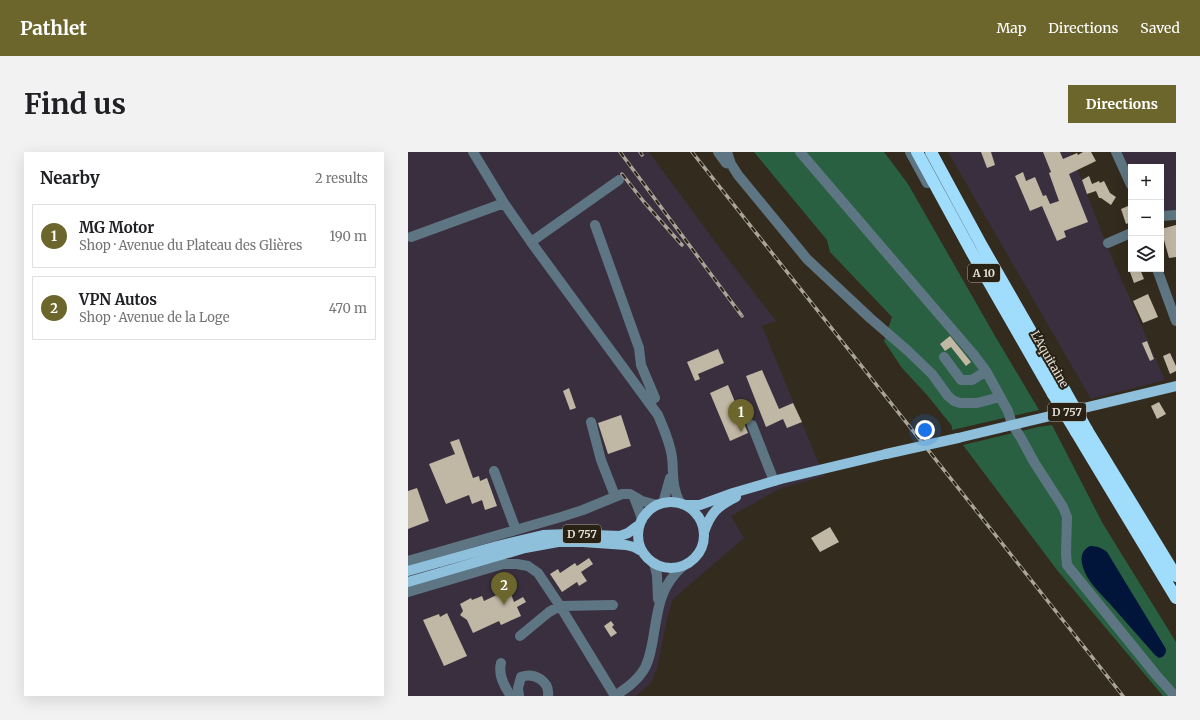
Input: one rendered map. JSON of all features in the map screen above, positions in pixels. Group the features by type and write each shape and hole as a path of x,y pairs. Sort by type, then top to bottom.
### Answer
{"highway":[{"name":"L'Aquitaine","path":"917,152 1001,302 1059,392 1176,598"},
{"name":"L'Aquitaine","path":"931,152 1059,392"},
{"name":"L'Aquitaine","path":"1082,431 1176,576"}],"main road":[{"name":"D 757","path":"683,504 700,505 733,493 774,481 1176,386"},
{"name":"D 757","path":"704,532 709,519 717,508 758,486"},
{"path":"672,502 683,504 695,512 702,521 704,541 701,549 690,562 682,566 668,568 654,563 643,552 639,543 638,534 641,522 648,511 660,504 672,502"},
{"name":"D 757","path":"408,582 556,534 620,536 628,534 641,522"},
{"name":"D 757","path":"408,571 523,544 583,542 626,545 643,552"}],"street":[{"path":"473,152 531,242 658,415 670,444 674,491 683,504"},
{"path":"718,152 726,163 731,164"},
{"path":"727,152 731,164 738,175 807,259 932,374 948,396 954,401 960,403 977,403 1000,397"},
{"path":"800,152 974,354 986,371 1008,411 1012,424 1044,485 1063,507 1067,517 1067,565 1175,696"},
{"path":"910,152 967,253 1001,302"},
{"path":"1116,152 1128,178"},
{"path":"531,242 620,180"},
{"path":"411,238 504,202"},
{"path":"1164,216 1176,215"},
{"path":"595,225 639,348 641,365 655,398 649,401"},
{"path":"1108,243 1128,234"},
{"path":"1158,272 1176,321"},
{"path":"944,357 961,380 972,380 986,371"},
{"path":"591,422 602,460 615,496"},
{"path":"752,425 774,481"},
{"path":"408,561 583,510 615,496 630,494 648,504 660,504 672,470"},
{"path":"494,471 516,530"},
{"path":"634,497 640,513 641,522"},
{"path":"654,563 658,575 658,609"},
{"path":"408,592 503,564 528,566 538,574 560,606 615,696 630,685 643,671 651,650 658,609 667,583 682,566"},
{"path":"520,636 549,612 560,606 613,605"},
{"path":"501,663 500,668 503,684 511,696"},
{"path":"519,696 518,688 521,677 527,675 535,676 544,681 549,692 548,696"},
{"path":"535,676 543,696"}],"shaded area":[{"path":"408,152 649,152 776,321 762,326 824,476 779,489 731,516 744,538 673,599 668,615 657,668 651,683 636,696 408,696"},
{"path":"948,152 1071,152 1105,241 1165,380 1091,399"},
{"path":"1121,152 1176,152 1176,211 1164,213 1164,164 1128,164 1128,169"}],"green space":[{"path":"754,152 884,152 908,184 1039,410 952,430 952,426 927,395 902,368 884,341 892,317 830,252 827,240"},
{"path":"1052,425 1103,524 1176,642 1176,696 1163,696 1057,570 963,445"}],"water":[{"path":"1090,546 1095,546 1107,552 1166,649 1165,654 1162,657 1159,658 1155,655 1088,579 1082,563 1082,556 1084,550"}],"building":[{"path":"981,152 991,152 995,165 987,168"},
{"path":"1043,152 1060,152 1063,159 1077,153 1078,155 1083,152 1091,152 1096,161 1069,174 1088,222 1064,231 1066,237 1057,241 1042,206 1030,211 1015,176 1023,172 1026,181 1035,177 1043,196 1046,195 1050,204 1059,201 1049,173 1051,172"},
{"path":"1089,176 1092,184 1099,181 1100,183 1104,181 1110,193 1116,197 1111,205 1099,198 1096,191 1087,194 1082,180"},
{"path":"1128,206 1128,223 1126,224 1121,209"},
{"path":"1176,225 1176,257 1169,258 1164,240 1164,228"},
{"path":"1130,272 1141,272 1144,279 1134,283"},
{"path":"1148,294 1158,317 1143,323 1133,301"},
{"path":"950,336 971,362 966,366 951,347 945,351 940,344"},
{"path":"1147,341 1154,359 1150,361 1142,343"},
{"path":"718,349 724,363 698,374 700,379 695,381 687,362"},
{"path":"1170,353 1176,366 1176,371 1170,374 1163,356"},
{"path":"762,370 779,409 793,403 802,422 787,428 783,419 766,427 746,376"},
{"path":"728,385 748,433 730,441 710,393"},
{"path":"569,388 576,408 570,410 563,391"},
{"path":"1159,402 1166,414 1157,419 1151,406"},
{"path":"621,415 631,446 608,454 598,423"},
{"path":"459,439 473,478 479,476 480,481 487,478 497,506 485,510 482,500 472,504 469,495 446,504 429,464 455,454 450,442"},
{"path":"417,488 429,521 408,529 408,491"},
{"path":"830,527 839,542 820,552 811,538"},
{"path":"589,558 593,564 581,572 587,581 579,586 577,582 562,592 550,574 558,569 560,573 575,563 577,566"},
{"path":"509,589 514,602 523,597 526,602 517,607 521,616 501,625 499,621 473,633 467,620 460,615 463,611 460,604 471,598 472,600 482,596 484,601"},
{"path":"447,613 467,656 444,666 423,620 439,614 440,617"},
{"path":"611,621 614,625 612,627 617,633 611,637 604,626"}],"railway":[{"path":"620,152 742,316"},
{"path":"692,152 1123,696"},
{"path":"622,174 644,202 682,245"}],"place":[{"name":"MG Motor","path":"741,432"},
{"name":"VPN Autos","path":"504,605"}]}
